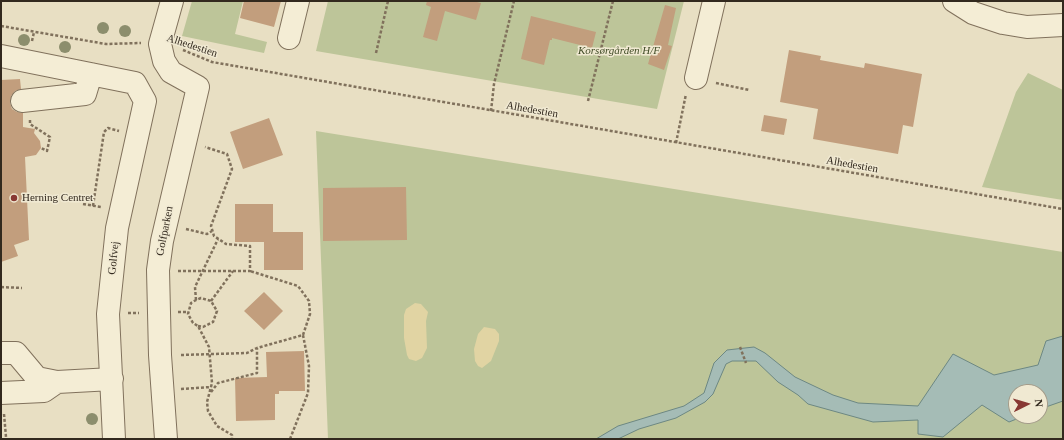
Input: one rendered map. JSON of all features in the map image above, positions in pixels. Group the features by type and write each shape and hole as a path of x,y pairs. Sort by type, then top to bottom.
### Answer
{"street":[{"path":"160,44 172,1"},
{"path":"289,38 298,1"},
{"path":"696,78 714,1"},
{"path":"954,1 973,13 1004,23 1027,27 1063,25"},
{"name":"Golfparken","path":"160,44 164,61 171,72 198,87 166,225 158,270 160,355 166,439"},
{"path":"1,56 91,74 85,94 25,100"},
{"name":"Golfvej","path":"91,74 135,83 145,101 117,228 109,306 114,439"},
{"path":"1,353 16,353 36,378 57,382 112,379"},
{"path":"2,403 44,391 57,382"}],"path":[{"path":"376,53 388,1"},
{"path":"491,111 494,84 514,1"},
{"path":"588,101 613,1"},
{"name":"Alhedestien","path":"1,26 106,44 160,44 179,48 212,62 1063,209"},
{"path":"25,100 30,124 50,137 47,152 41,148"},
{"path":"93,206 104,132 108,128 137,136"},
{"path":"186,142 226,154 232,170 211,226 212,231 214,236 226,244 250,246 250,271"},
{"path":"83,204 102,207"},
{"path":"166,225 207,234 212,231"},
{"path":"196,300 195,287 218,239"},
{"path":"158,270 250,271 298,286 309,301 310,314 303,335 309,366 308,393 290,439"},
{"path":"210,301 233,271"},
{"path":"1,287 22,288"},
{"path":"198,326 203,326 213,322 216,311 210,301 201,298 191,303 188,312 193,323 198,326 210,347 211,387 208,412 217,426 232,435 232,439"},
{"path":"160,355 246,353 257,348 303,335"},
{"path":"740,346 746,363"},
{"path":"209,394 218,383 258,373 257,348"},
{"path":"162,390 211,387"},
{"path":"2,403 6,437"}],"green space":[{"path":"192,1 243,1 235,34 267,42 264,53 182,36"},
{"name":"Korsørgården H/F","path":"328,1 684,1 657,109 316,51"},
{"path":"1028,73 1063,90 1063,200 982,187 1016,92"},
{"path":"316,131 1063,252 1063,439 328,439"}],"sand":[{"path":"415,303 421,304 428,312 426,321 427,348 422,358 416,361 409,359 404,338 404,315 406,309"},
{"path":"484,327 495,329 499,334 499,341 491,361 482,368 478,366 475,361 474,349 478,334"}],"water":[{"path":"1063,336 1063,401 1048,406 1048,384 1008,384 1008,421 982,405 943,437 918,434 918,420 873,422 808,404 798,395 778,382 756,361 732,361 726,364 713,394 705,402 676,418 639,429 618,439 596,439 618,426 684,406 704,393 714,363 727,350 754,347 765,353 795,377 833,395 858,403 918,406 953,354 994,375 1038,365 1046,341"}],"building":[{"path":"244,1 281,1 274,27 240,18"},
{"path":"427,1 473,1 481,3 476,20 445,11 437,41 423,37 431,7 426,5"},
{"path":"665,5 676,8 668,45 672,46 664,70 648,64"},
{"path":"531,16 596,32 592,48 552,38 552,40 550,40 544,65 521,59"},
{"path":"789,50 821,56 820,60 864,68 865,63 922,74 913,127 903,125 898,154 813,139 818,109 780,102"},
{"name":"Herning Centret","path":"20,79 21,89 15,91 11,96 10,103 12,109 23,113 23,127 35,129 34,133 40,141 41,148 36,155 25,157 29,240 14,245 18,256 1,262 1,80"},
{"path":"764,115 787,119 784,135 761,131"},
{"path":"269,118 283,155 243,169 230,132"},
{"path":"406,187 407,240 323,241 323,188"},
{"path":"235,204 273,204 273,232 303,232 303,270 264,270 264,242 235,242"},
{"path":"264,292 283,311 264,330 244,311"},
{"path":"304,351 305,391 279,391 279,394 275,394 275,420 236,421 235,378 267,377 266,352"}],"place":[{"name":"Herning Centret","path":"14,198"}]}
